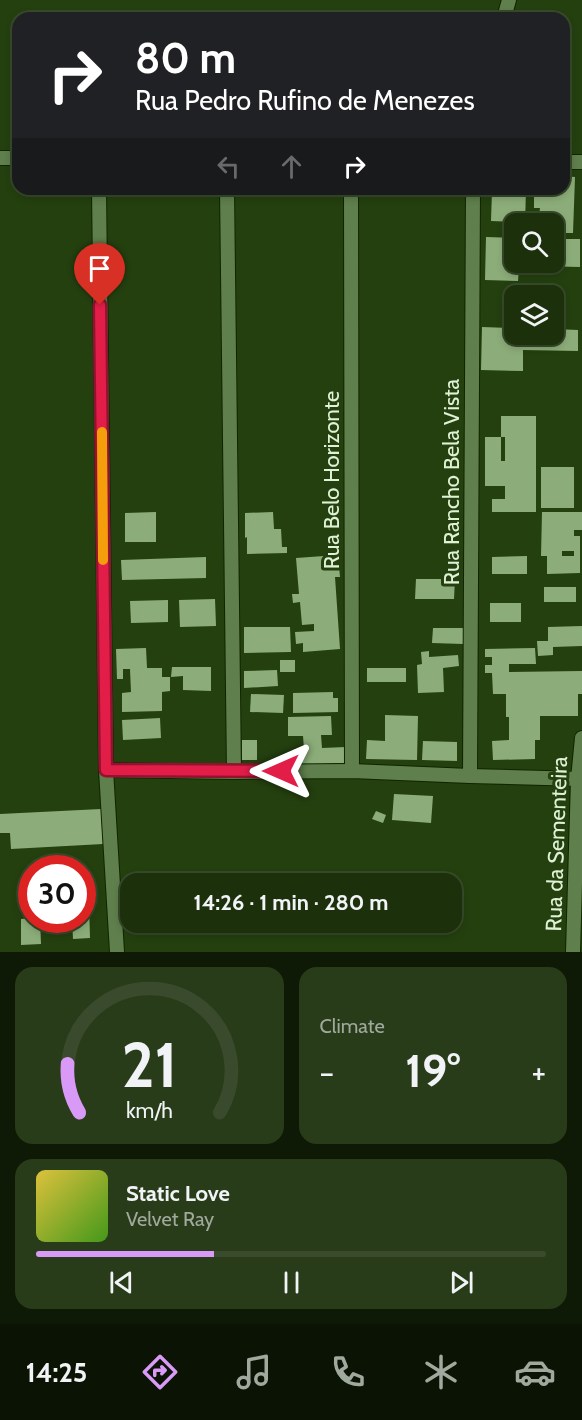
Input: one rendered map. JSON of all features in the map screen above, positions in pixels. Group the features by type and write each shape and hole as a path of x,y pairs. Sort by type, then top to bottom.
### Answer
{"street":[{"path":"99,195 106,770 117,952"},
{"path":"226,195 234,772"},
{"name":"Rua Belo Horizonte","path":"351,195 352,771"},
{"name":"Rua Rancho Bela Vista","path":"471,776 473,195"},
{"name":"Rua da Sementeira","path":"573,952 582,738"},
{"path":"106,770 352,771 580,779"}],"building":[{"path":"570,177 575,177 573,233 564,233 564,213 539,213 540,208 534,208 534,195 570,195"},
{"path":"492,195 526,195 525,213 504,213 504,222 491,221"},
{"path":"486,237 504,238 504,273 519,273 518,281 485,280"},
{"path":"564,239 580,239 580,267 564,267"},
{"path":"482,327 504,328 504,345 564,345 564,329 578,330 578,351 523,350 523,371 481,370"},
{"path":"501,416 536,416 536,512 492,512 492,499 505,499 505,486 485,486 485,437 501,437","holes":["501,437 505,437 505,461 501,461"]},
{"path":"541,467 574,467 574,508 541,508"},
{"path":"156,512 156,542 125,542 125,513"},
{"path":"273,512 274,529 281,529 282,547 287,547 287,553 247,554 245,513"},
{"path":"542,512 582,512 582,530 574,530 574,536 580,536 580,573 547,574 547,556 541,556","holes":["562,551 574,551 574,556 562,556"]},
{"path":"338,555 340,577 335,577 340,649 303,652 303,643 296,644 295,632 314,631 314,624 302,625 300,602 293,603 292,594 299,594 296,558"},
{"path":"527,556 527,574 492,574 492,557"},
{"path":"206,557 206,578 122,580 121,560"},
{"path":"416,579 455,579 454,599 415,599"},
{"path":"544,587 576,587 576,602 544,602"},
{"path":"215,599 216,626 180,627 179,600"},
{"path":"168,600 168,622 131,623 130,601"},
{"path":"490,603 521,603 521,622 490,622"},
{"path":"582,626 582,646 553,647 553,655 538,656 537,641 548,641 548,627"},
{"path":"244,627 290,627 291,652 244,653"},
{"path":"433,628 464,628 463,644 432,643"},
{"path":"146,648 147,668 162,668 162,677 170,677 170,691 162,692 162,711 122,712 122,693 131,692 130,669 123,669 123,679 117,679 116,649"},
{"path":"535,648 536,664 509,664 509,672 582,671 582,694 578,694 578,716 540,716 540,740 535,740 535,759 493,760 492,741 509,740 509,717 506,717 506,694 493,694 492,673 485,673 485,665 492,665 492,657 485,657 485,649"},
{"path":"429,651 429,657 458,655 459,666 443,668 444,692 418,693 417,665 422,664 421,652"},
{"path":"280,660 295,660 295,672 280,672"},
{"path":"172,667 211,667 211,691 183,690 183,676 171,677"},
{"path":"367,668 406,668 406,682 367,682"},
{"path":"277,670 278,686 244,688 244,671"},
{"path":"333,692 333,698 338,698 338,712 293,713 293,693"},
{"path":"251,694 284,695 283,713 250,712"},
{"path":"385,715 418,716 417,760 366,759 367,740 385,741"},
{"path":"331,716 332,735 321,735 322,748 346,747 346,763 295,765 294,749 304,749 303,736 288,736 288,717"},
{"path":"160,718 161,738 123,740 122,720"},
{"path":"242,740 257,740 257,760 242,760"},
{"path":"423,741 457,742 457,761 422,760"},
{"path":"394,794 433,796 431,823 392,820"},
{"path":"101,809 103,844 11,849 10,833 0,833 0,814"},
{"path":"376,811 386,815 383,823 372,819"},
{"path":"21,933 41,933 41,944 21,945"},
{"path":"73,933 90,933 90,938 73,939"}],"slow traffic":[{"path":"102,432 103,560"}],"route":[{"path":"100,305 106,770 281,771"}]}
